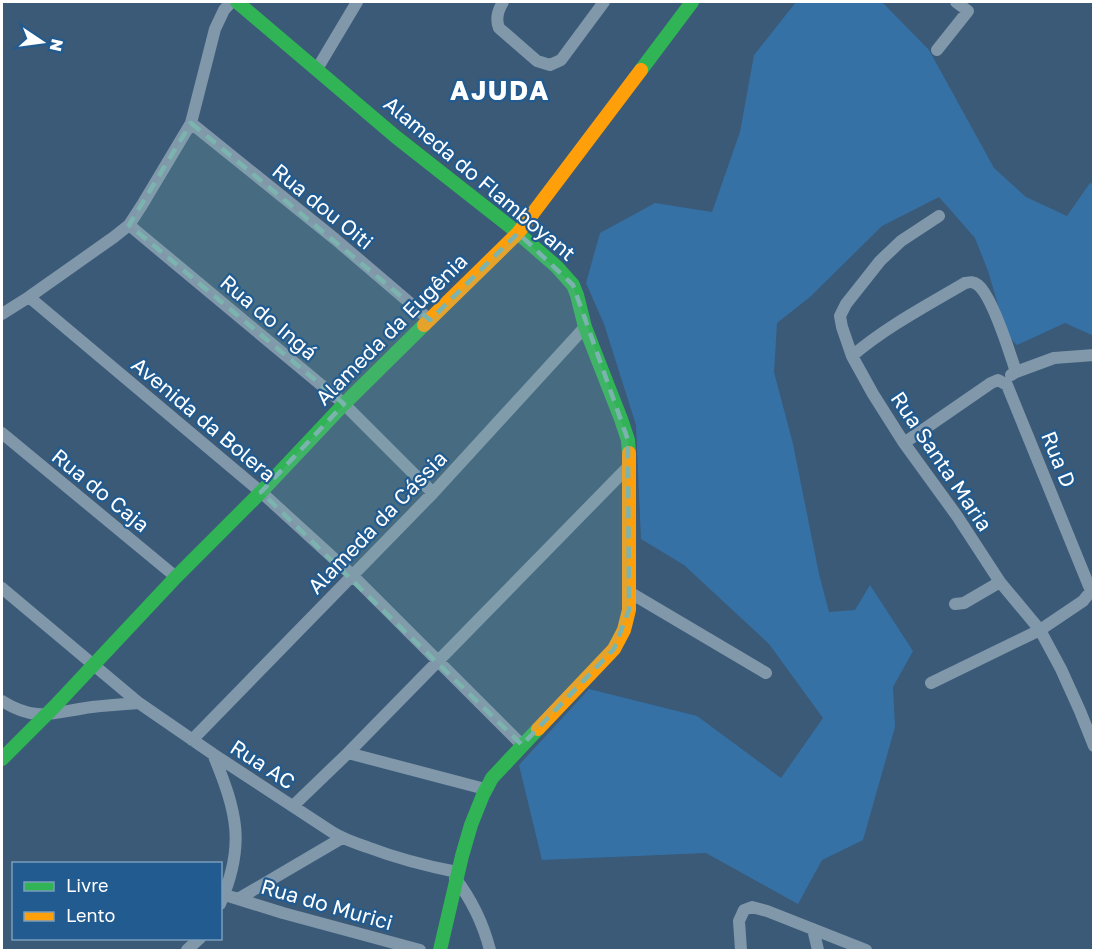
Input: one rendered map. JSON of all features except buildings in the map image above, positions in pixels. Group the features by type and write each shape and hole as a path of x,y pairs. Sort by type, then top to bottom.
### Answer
{"street":[{"path":"2,314 129,225 191,123 215,29 224,10 231,2"},
{"name":"Alameda do Flamboyant","path":"237,2 396,137 518,232 557,267 573,285 585,327 628,440 630,465 627,625 614,649 522,745 485,789 468,833 456,875 440,951"},
{"path":"317,69 357,2"},
{"path":"503,2 497,14 499,28 537,61 550,65 561,60 604,2"},
{"name":"Alameda da Eugênia","path":"2,759 344,404 518,232 692,2"},
{"path":"938,50 968,11 956,2"},
{"name":"Rua dou Oiti","path":"191,123 335,239 430,320"},
{"name":"Rua Santa Maria","path":"939,216 901,241 875,267 846,304 840,321 852,356 904,443 957,516 1000,582 1040,630 1061,669 1094,746"},
{"name":"Rua do Ingá","path":"129,225 344,404 433,493"},
{"path":"852,356 904,320 965,283 972,282 977,284 986,296 1016,372"},
{"name":"Avenida da Bolera","path":"29,297 261,492 352,575 522,745"},
{"name":"Alameda da Cássia","path":"192,740 433,493 585,327"},
{"path":"904,443 990,383 998,380 1004,382 1016,372 1054,358 1094,356"},
{"name":"Rua D","path":"931,683 1040,630 1083,602 1092,591 1004,382"},
{"name":"Rua do Caja","path":"2,434 176,578"},
{"path":"293,806 348,753 630,465"},
{"path":"955,604 964,603 1000,582"},
{"name":"Rua AC","path":"2,588 140,703 192,740 342,838 456,875"},
{"path":"629,592 766,673"},
{"path":"2,701 15,710 46,715 94,706 140,703"},
{"path":"348,753 485,789"},
{"path":"213,754 227,788 236,825 234,861 223,900"},
{"path":"238,899 342,838"},
{"path":"456,875 480,918 490,951"},
{"name":"Rua do Murici","path":"223,900 238,899 420,951"},
{"path":"741,951 739,921 742,912 752,907 866,951"},
{"path":"813,929 818,951"},
{"path":"188,951 199,940"}],"highlighted area":[{"path":"191,123 430,320 518,233 573,285 628,440 629,610 614,649 522,745 261,492 344,404 129,225"}],"shaded area":[{"path":"796,2 882,2 929,50 994,168 1026,197 1067,216 1090,183 1093,184 1094,336 1065,323 1017,345 1007,335 988,271 975,238 939,197 882,226 810,297 777,323 774,372 793,444 819,574 829,612 855,610 870,585 913,651 893,687 895,727 863,840 822,860 798,904 706,853 542,860 519,765 589,689 697,716 781,778 823,718 769,644 684,565 641,539 636,425 604,324 586,283 600,233 655,203 712,212 740,132 754,55"}],"traffic: fast":[{"path":"237,2 396,137 518,233 557,267 573,285 585,327 621,419 628,440 629,453"},
{"path":"641,70 692,2"},
{"path":"2,759 344,404 424,325"},
{"path":"440,950 462,856 483,795 492,778 538,729"}],"traffic: slow":[{"path":"424,325 518,233 641,70"},
{"path":"538,729 614,649 624,630 629,610 629,453"}],"district":[{"name":"AJUDA","path":"500,90"}]}
